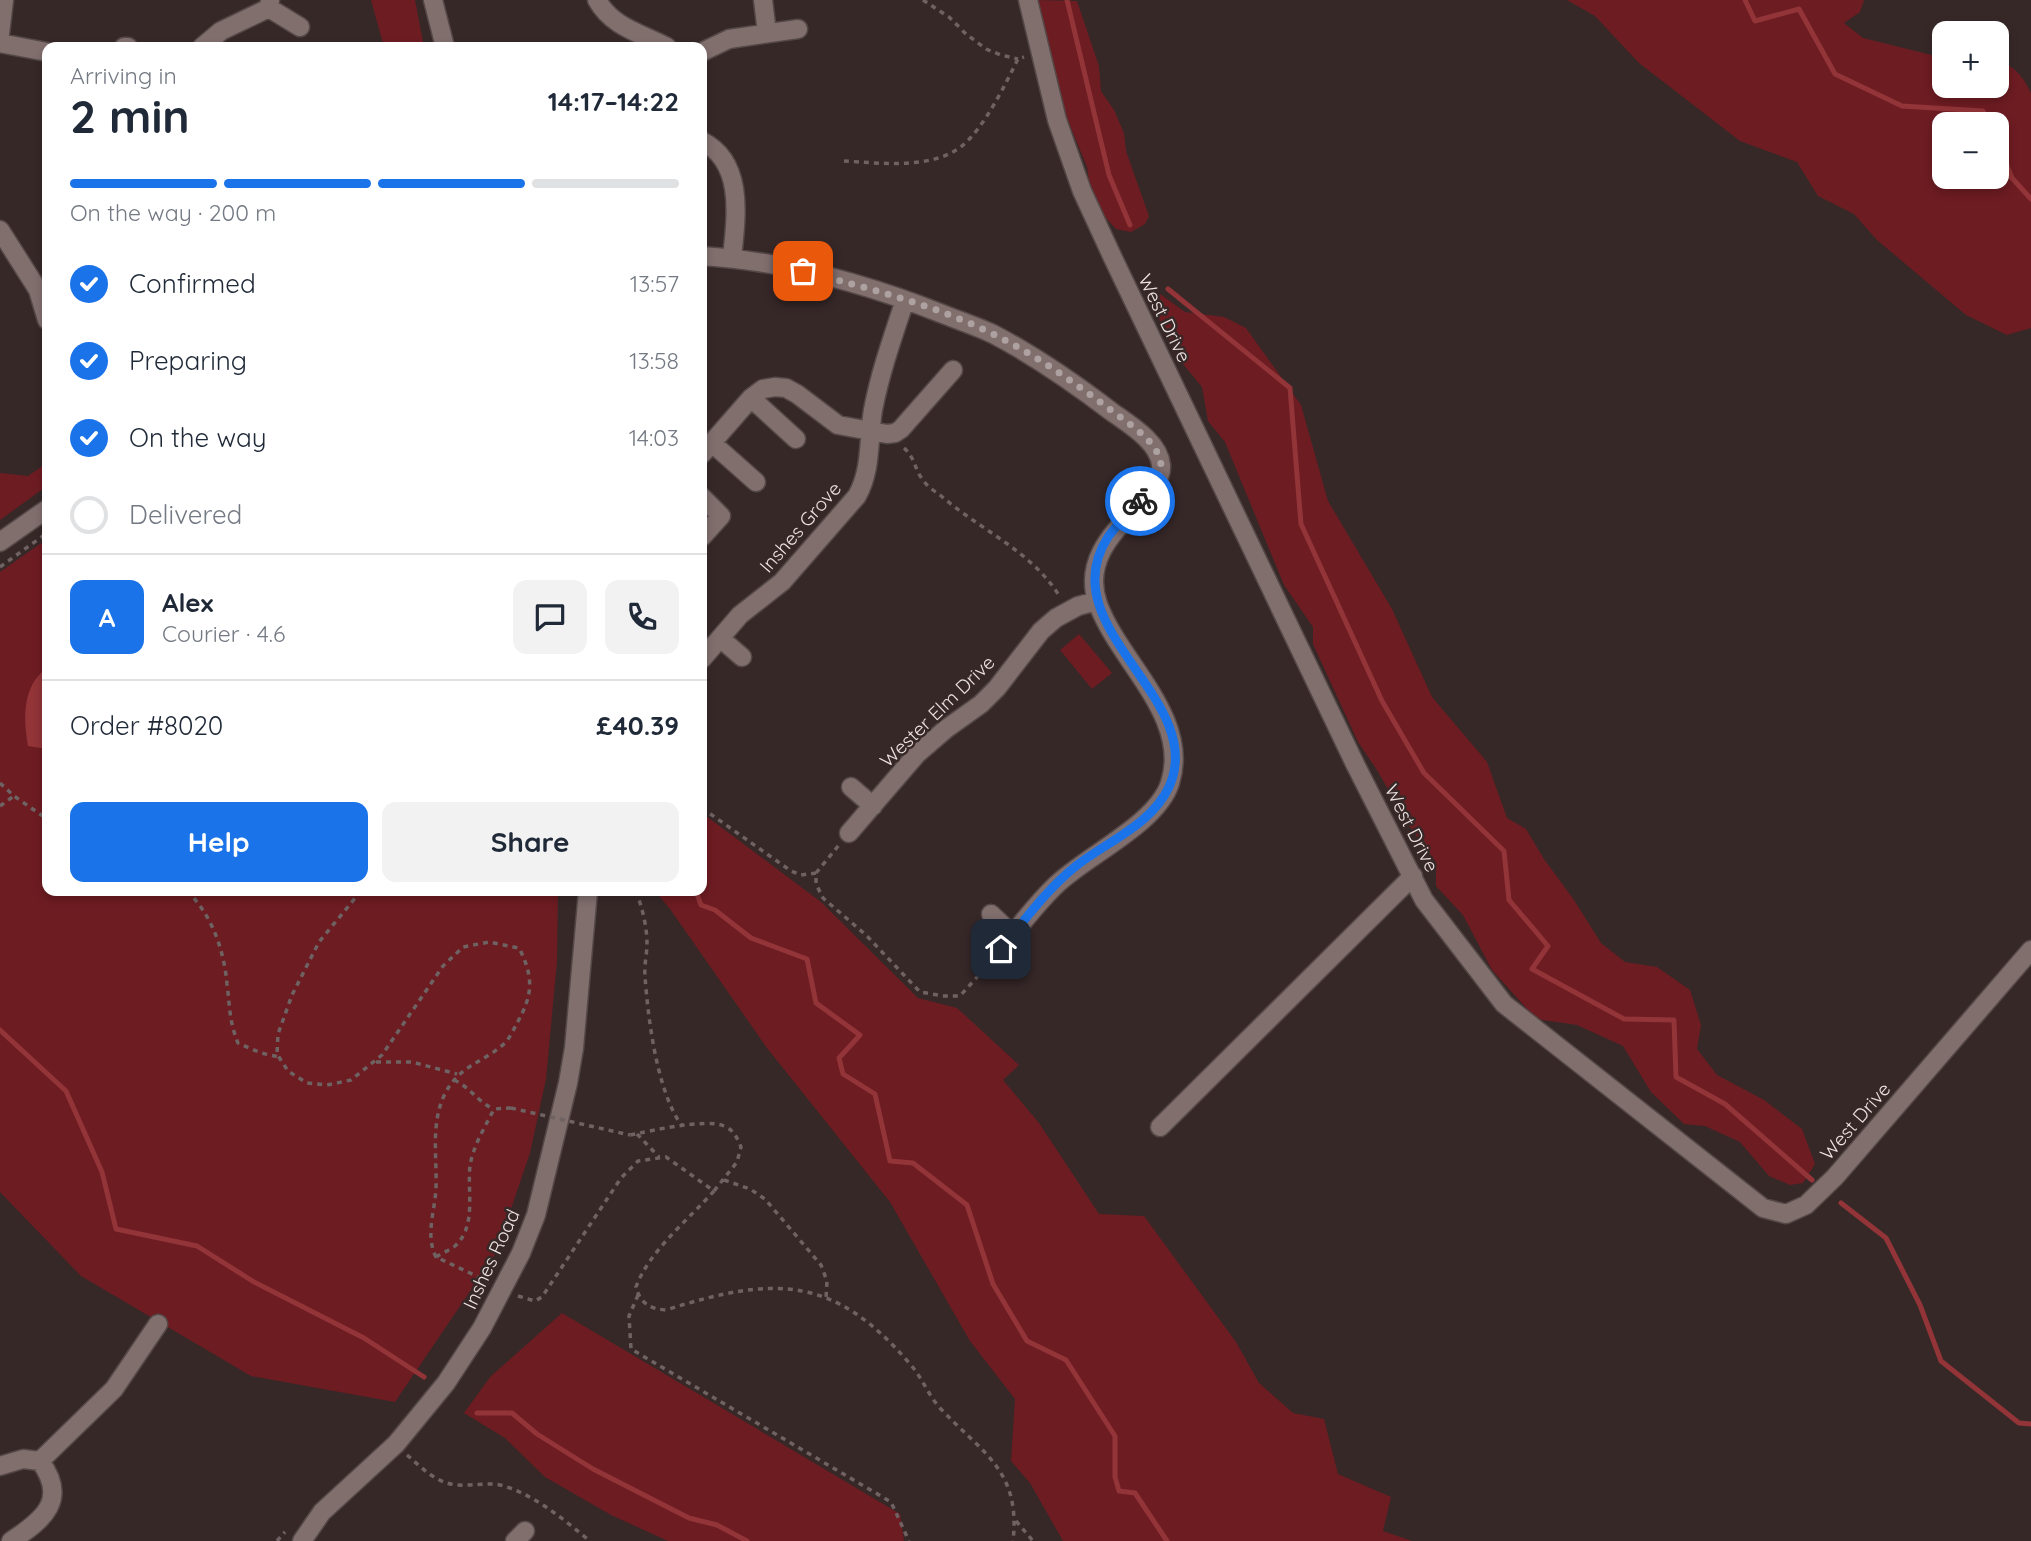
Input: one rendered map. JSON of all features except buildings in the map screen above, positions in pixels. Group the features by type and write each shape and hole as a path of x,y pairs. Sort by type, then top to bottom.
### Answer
{"street":[{"path":"0,34 4,0"},
{"path":"432,0 443,42"},
{"path":"597,0 601,8 617,23 654,42"},
{"path":"763,0 767,33"},
{"name":"West Drive","path":"1028,0 1057,120 1082,191 1355,764 1424,900 1504,1004 1763,1209 1786,1214 1806,1205 1835,1177 2031,950"},
{"path":"208,42 221,31 270,4 300,27"},
{"path":"707,50 729,39 798,29"},
{"path":"0,43 42,51"},
{"path":"707,144 730,173 737,194 732,258"},
{"path":"0,230 8,259 38,290 42,303"},
{"path":"707,256 779,264 905,300 991,333 1067,377 1135,429 1155,448 1161,463 1160,476 1108,538 1098,562 1095,581 1097,601 1110,630 1171,731 1175,759 1170,785 1157,806 1138,824 1077,866 1054,887 990,963"},
{"name":"Inshes Grove","path":"707,653 740,615 782,582 857,496 864,484 869,459 879,433 873,411 905,300"},
{"path":"756,482 707,449 751,398 763,389 786,388 838,425 879,433 901,429 953,370"},
{"path":"751,398 796,439"},
{"path":"707,502 721,516 707,531"},
{"path":"0,542 42,513"},
{"name":"Wester Elm Drive","path":"849,833 917,754 981,704 997,688 1041,631 1069,611 1097,601"},
{"path":"720,638 742,657"},
{"path":"852,787 873,806"},
{"path":"1160,1127 1413,876"},
{"name":"Inshes Road","path":"302,1541 322,1512 396,1444 438,1393 482,1328 521,1253 536,1215 569,1083 588,896"},
{"path":"991,914 1013,935"},
{"path":"40,1461 114,1389 158,1324"},
{"path":"0,1466 23,1459 40,1461 51,1475 54,1491 49,1510 11,1541"}],"path":[{"path":"923,0 949,17 986,49 1018,58 1041,53"},
{"path":"844,161 919,162 945,155 960,147 976,132 1018,58"},
{"path":"879,433 913,456 923,480 942,497 1027,559 1052,584 1069,611"},
{"path":"0,567 42,537"},
{"path":"0,783 42,816"},
{"path":"0,806 14,796"},
{"path":"707,812 791,871 800,875 816,873"},
{"path":"849,833 816,873 816,884 823,898 866,935 920,992 960,996 990,963"},
{"path":"193,896 217,934 227,981 230,1023 238,1043 279,1057"},
{"path":"357,896 319,942 292,995 278,1034 279,1057 288,1071 307,1083 327,1085 351,1080 382,1055 443,965 463,947 489,942 519,948 528,967 531,991 507,1041 457,1074 443,1097 436,1124 432,1248 436,1256 489,1283 494,1274"},
{"path":"638,896 647,942 645,972 648,1010 660,1073 670,1109 682,1126"},
{"path":"373,1062 411,1062 457,1074"},
{"path":"454,1080 467,1087 478,1101 494,1109 511,1108 629,1135 698,1124 722,1125 733,1132 741,1147 737,1162 641,1273 636,1286 638,1295 644,1303 666,1310 732,1291 772,1286 826,1298 864,1317 913,1367 938,1406 986,1452 1005,1481 1013,1502 1013,1541"},
{"path":"552,1118 555,1108"},
{"path":"436,1256 456,1245 467,1227 471,1164 478,1140 494,1109"},
{"path":"637,1133 659,1157"},
{"path":"520,1297 535,1301 542,1297 629,1168 638,1161 666,1157 714,1191"},
{"path":"724,1180 750,1189 765,1199 821,1265 827,1281 826,1298"},
{"path":"638,1295 629,1316 631,1349 891,1502 909,1541"},
{"path":"406,1454 428,1474 442,1481 456,1485 490,1484 506,1487 554,1511 590,1541"},
{"path":"1015,1520 1033,1541"},
{"path":"276,1541 293,1524"}],"shaded area":[{"path":"371,0 415,0 423,42 383,42"},
{"path":"1034,0 1077,1 1099,66 1101,91 1114,110 1124,133 1126,151 1149,216 1145,224 1131,232 1116,229 1096,203 1087,167 1062,106"},
{"path":"1567,0 1864,0 1860,12 1844,23 1863,38 1932,55 1932,98 2009,98 2009,67 2013,69 2022,77 2031,93 2031,328 2007,335 1966,315 1877,240 1854,214 1818,196 1797,162 1740,141 1639,63 1595,16"},
{"path":"1160,294 1185,312 1224,317 1246,328 1301,405 1328,501 1392,609 1432,697 1487,762 1507,818 1526,829 1601,943 1625,962 1657,967 1690,990 1701,1025 1697,1049 1717,1075 1764,1100 1802,1129 1815,1164 1803,1183 1790,1185 1769,1176 1740,1142 1705,1126 1684,1124 1651,1092 1623,1046 1577,1025 1536,1019 1492,970 1463,915 1436,886 1436,862 1410,827 1358,742 1313,644 1313,627 1284,585 1225,442 1208,421 1202,387 1179,359 1154,309"},
{"path":"42,466 42,490 0,520 0,473 28,476"},
{"path":"42,543 42,896 558,896 557,961 546,1079 530,1153 496,1253 395,1402 251,1376 81,1276 0,1192 0,572"},
{"path":"1079,634 1112,673 1092,689 1060,650"},
{"path":"42,672 42,748 28,746 25,725 26,703"},
{"path":"707,817 821,902 918,998 957,1008 1019,1065 1003,1080 1039,1123 1099,1214 1144,1216 1236,1342 1259,1383 1293,1413 1324,1419 1338,1474 1391,1497 1383,1531 1412,1541 1063,1541 1030,1483 1011,1461 1015,1399 970,1341 890,1202 767,1048 659,896 707,896"},
{"path":"562,1313 900,1514 904,1541 668,1541 611,1515 545,1477 505,1438 464,1413 491,1376"}],"waterway":[{"path":"1067,0 1109,175 1130,225"},
{"path":"1745,0 1755,21 1799,9 1835,74 1902,106 1983,112"},
{"path":"2009,171 2012,178 2031,199"},
{"path":"1168,289 1290,388 1301,524 1382,701 1424,773 1504,851 1509,900 1548,946 1532,969 1624,1019 1674,1020 1676,1077 1725,1104 1812,1180"},
{"path":"698,896 701,905 715,910 751,938 807,959 816,1003 860,1035 839,1058 843,1074 875,1094 890,1161 913,1163 967,1205 993,1284 1027,1341 1066,1360 1115,1436 1115,1477 1119,1491 1135,1493 1167,1541"},
{"path":"0,1030 66,1091 102,1172 116,1229 197,1246 254,1282 364,1338 424,1377"},
{"path":"1841,1203 1886,1238 1920,1305 1941,1361 2019,1423 2031,1424"},
{"path":"477,1413 512,1413 537,1434 593,1469 689,1518 717,1525 747,1541"}],"way so far":[{"path":"803,271 878,291 991,333 1067,377 1135,429 1155,448 1161,463 1160,476 1140,501"}],"route":[{"path":"1001,949 1054,887 1077,866 1138,824 1157,806 1170,785 1175,759 1171,731 1110,630 1097,601 1095,581 1098,562 1108,538 1140,501"}]}
